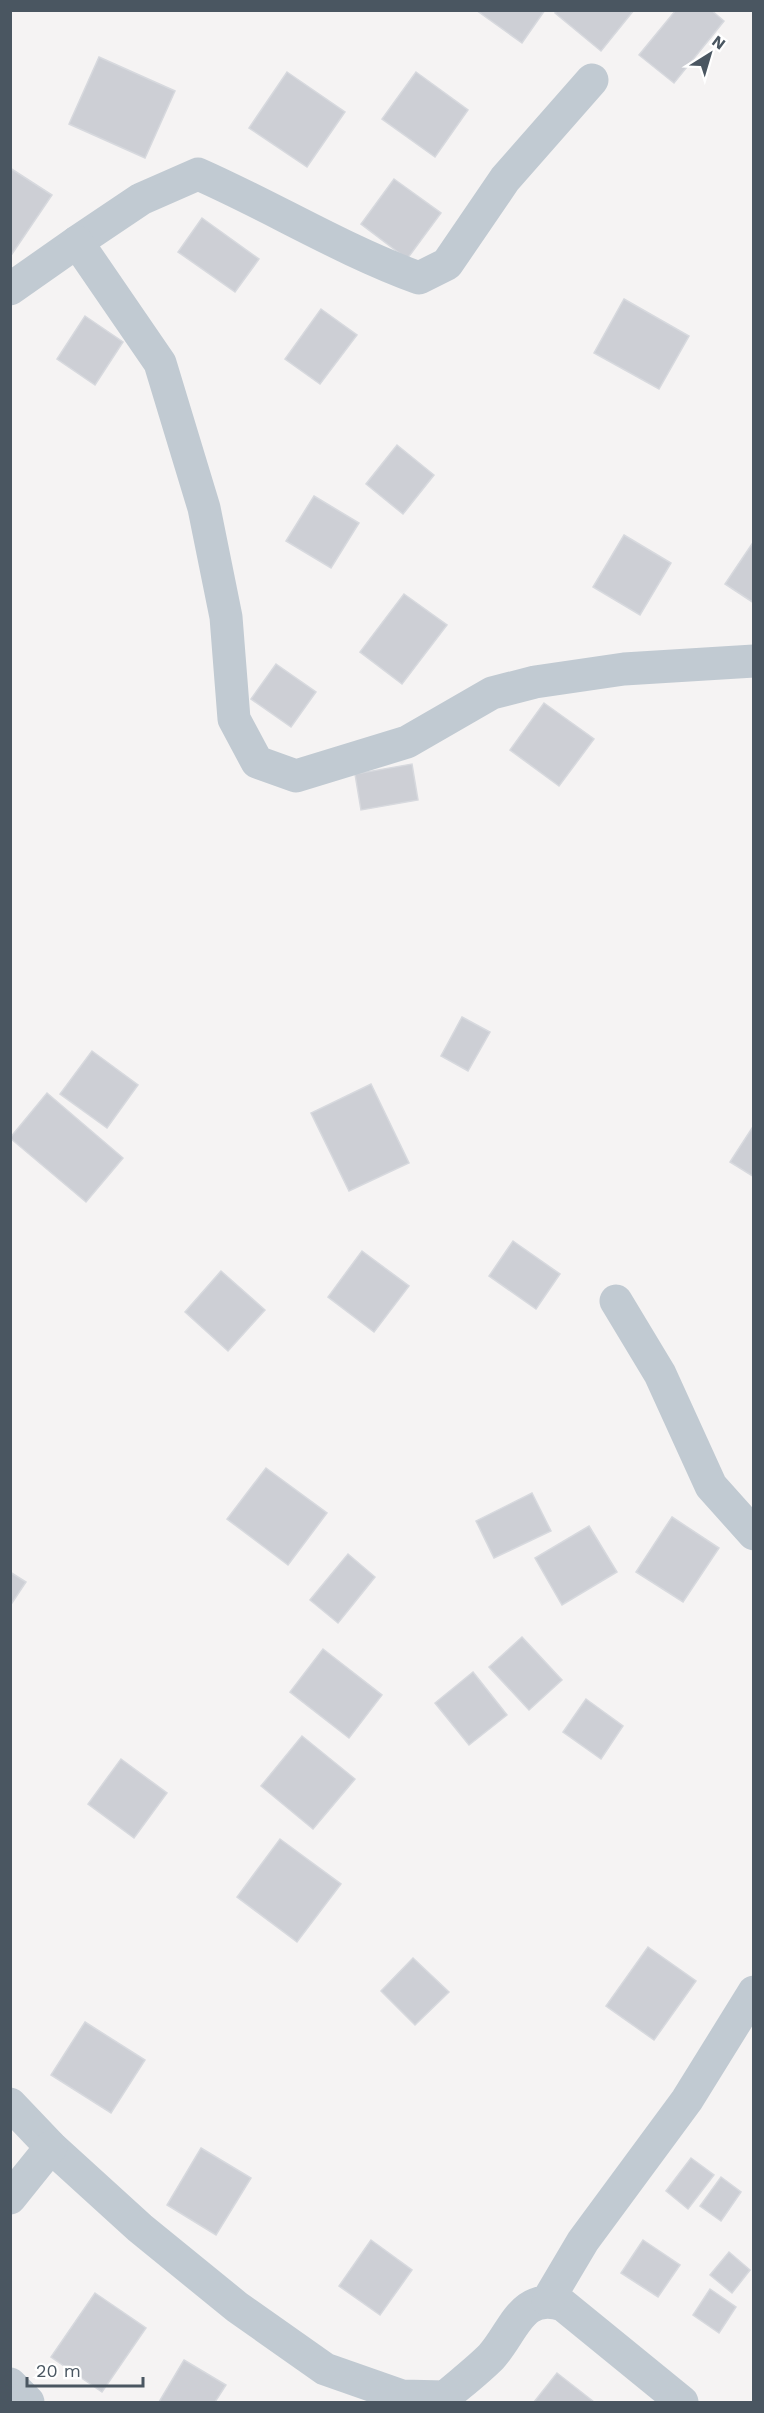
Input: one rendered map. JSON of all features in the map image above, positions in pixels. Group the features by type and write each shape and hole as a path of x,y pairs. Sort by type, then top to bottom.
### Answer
{"street":[{"path":"10,289 141,199 198,174 244,194 321,236 419,278 447,264 505,179 592,80"},
{"path":"76,242 160,363 204,508 226,617 234,719 257,762 296,776 407,742 492,693 535,682 624,669 753,661"},
{"path":"616,1301 660,1374 711,1486 753,1534"},
{"path":"548,2300 583,2241 687,2100 753,1992"},
{"path":"10,2104 51,2147 140,2228 237,2307 325,2370 402,2396 444,2397 492,2356 530,2306 548,2300 563,2305 682,2403"},
{"path":"10,2198 51,2147"},
{"path":"10,2384 28,2403"}],"building":[{"path":"476,10 545,10 522,43"},
{"path":"558,10 634,10 601,51 555,13"},
{"path":"676,10 711,10 724,21 674,83 639,55"},
{"path":"99,57 175,91 145,158 69,124"},
{"path":"287,72 345,112 307,167 249,128"},
{"path":"416,72 468,110 435,157 382,119"},
{"path":"10,168 52,195 12,254 10,253"},
{"path":"394,179 441,213 407,259 361,224"},
{"path":"202,218 259,259 235,292 178,252"},
{"path":"624,299 689,336 659,389 594,353"},
{"path":"321,309 357,335 320,384 285,359"},
{"path":"85,316 123,342 95,385 57,359"},
{"path":"397,445 434,475 403,514 366,484"},
{"path":"314,496 359,523 331,568 286,541"},
{"path":"624,535 671,563 640,615 593,587"},
{"path":"754,541 754,603 725,584"},
{"path":"404,594 447,625 402,684 360,652"},
{"path":"276,664 316,692 291,727 251,699"},
{"path":"544,703 594,739 559,786 510,750"},
{"path":"412,764 418,800 361,810 355,774"},
{"path":"462,1017 490,1032 468,1071 441,1056"},
{"path":"92,1051 138,1085 107,1128 60,1094"},
{"path":"371,1084 409,1163 349,1191 311,1113"},
{"path":"47,1093 123,1158 86,1202 10,1138"},
{"path":"754,1125 754,1177 730,1162"},
{"path":"513,1241 560,1274 536,1309 489,1276"},
{"path":"362,1251 409,1286 374,1332 328,1297"},
{"path":"221,1271 265,1310 228,1351 185,1312"},
{"path":"266,1468 327,1513 288,1565 227,1519"},
{"path":"532,1493 551,1531 494,1558 476,1521"},
{"path":"672,1517 719,1548 683,1602 636,1572"},
{"path":"589,1526 617,1572 562,1605 535,1558"},
{"path":"348,1554 375,1577 338,1623 310,1600"},
{"path":"10,1572 26,1582 10,1606"},
{"path":"522,1637 562,1680 529,1710 489,1667"},
{"path":"323,1649 382,1695 349,1738 290,1692"},
{"path":"473,1672 507,1715 469,1745 435,1703"},
{"path":"586,1699 623,1726 601,1759 563,1732"},
{"path":"302,1736 355,1779 313,1829 261,1786"},
{"path":"121,1759 167,1793 134,1838 88,1804"},
{"path":"280,1839 341,1884 297,1942 237,1897"},
{"path":"648,1947 696,1981 654,2040 606,2006"},
{"path":"413,1958 449,1992 415,2025 381,1991"},
{"path":"85,2022 145,2060 111,2113 51,2075"},
{"path":"201,2148 251,2178 216,2235 167,2205"},
{"path":"691,2158 714,2175 688,2209 666,2191"},
{"path":"721,2177 741,2192 721,2221 700,2206"},
{"path":"371,2240 412,2270 380,2315 339,2286"},
{"path":"643,2240 680,2265 658,2297 621,2273"},
{"path":"729,2252 750,2270 732,2293 710,2275"},
{"path":"710,2289 736,2307 719,2333 693,2315"},
{"path":"95,2293 146,2328 102,2392 51,2357"},
{"path":"184,2360 226,2385 215,2402 159,2402"},
{"path":"557,2373 594,2402 534,2402"}]}
